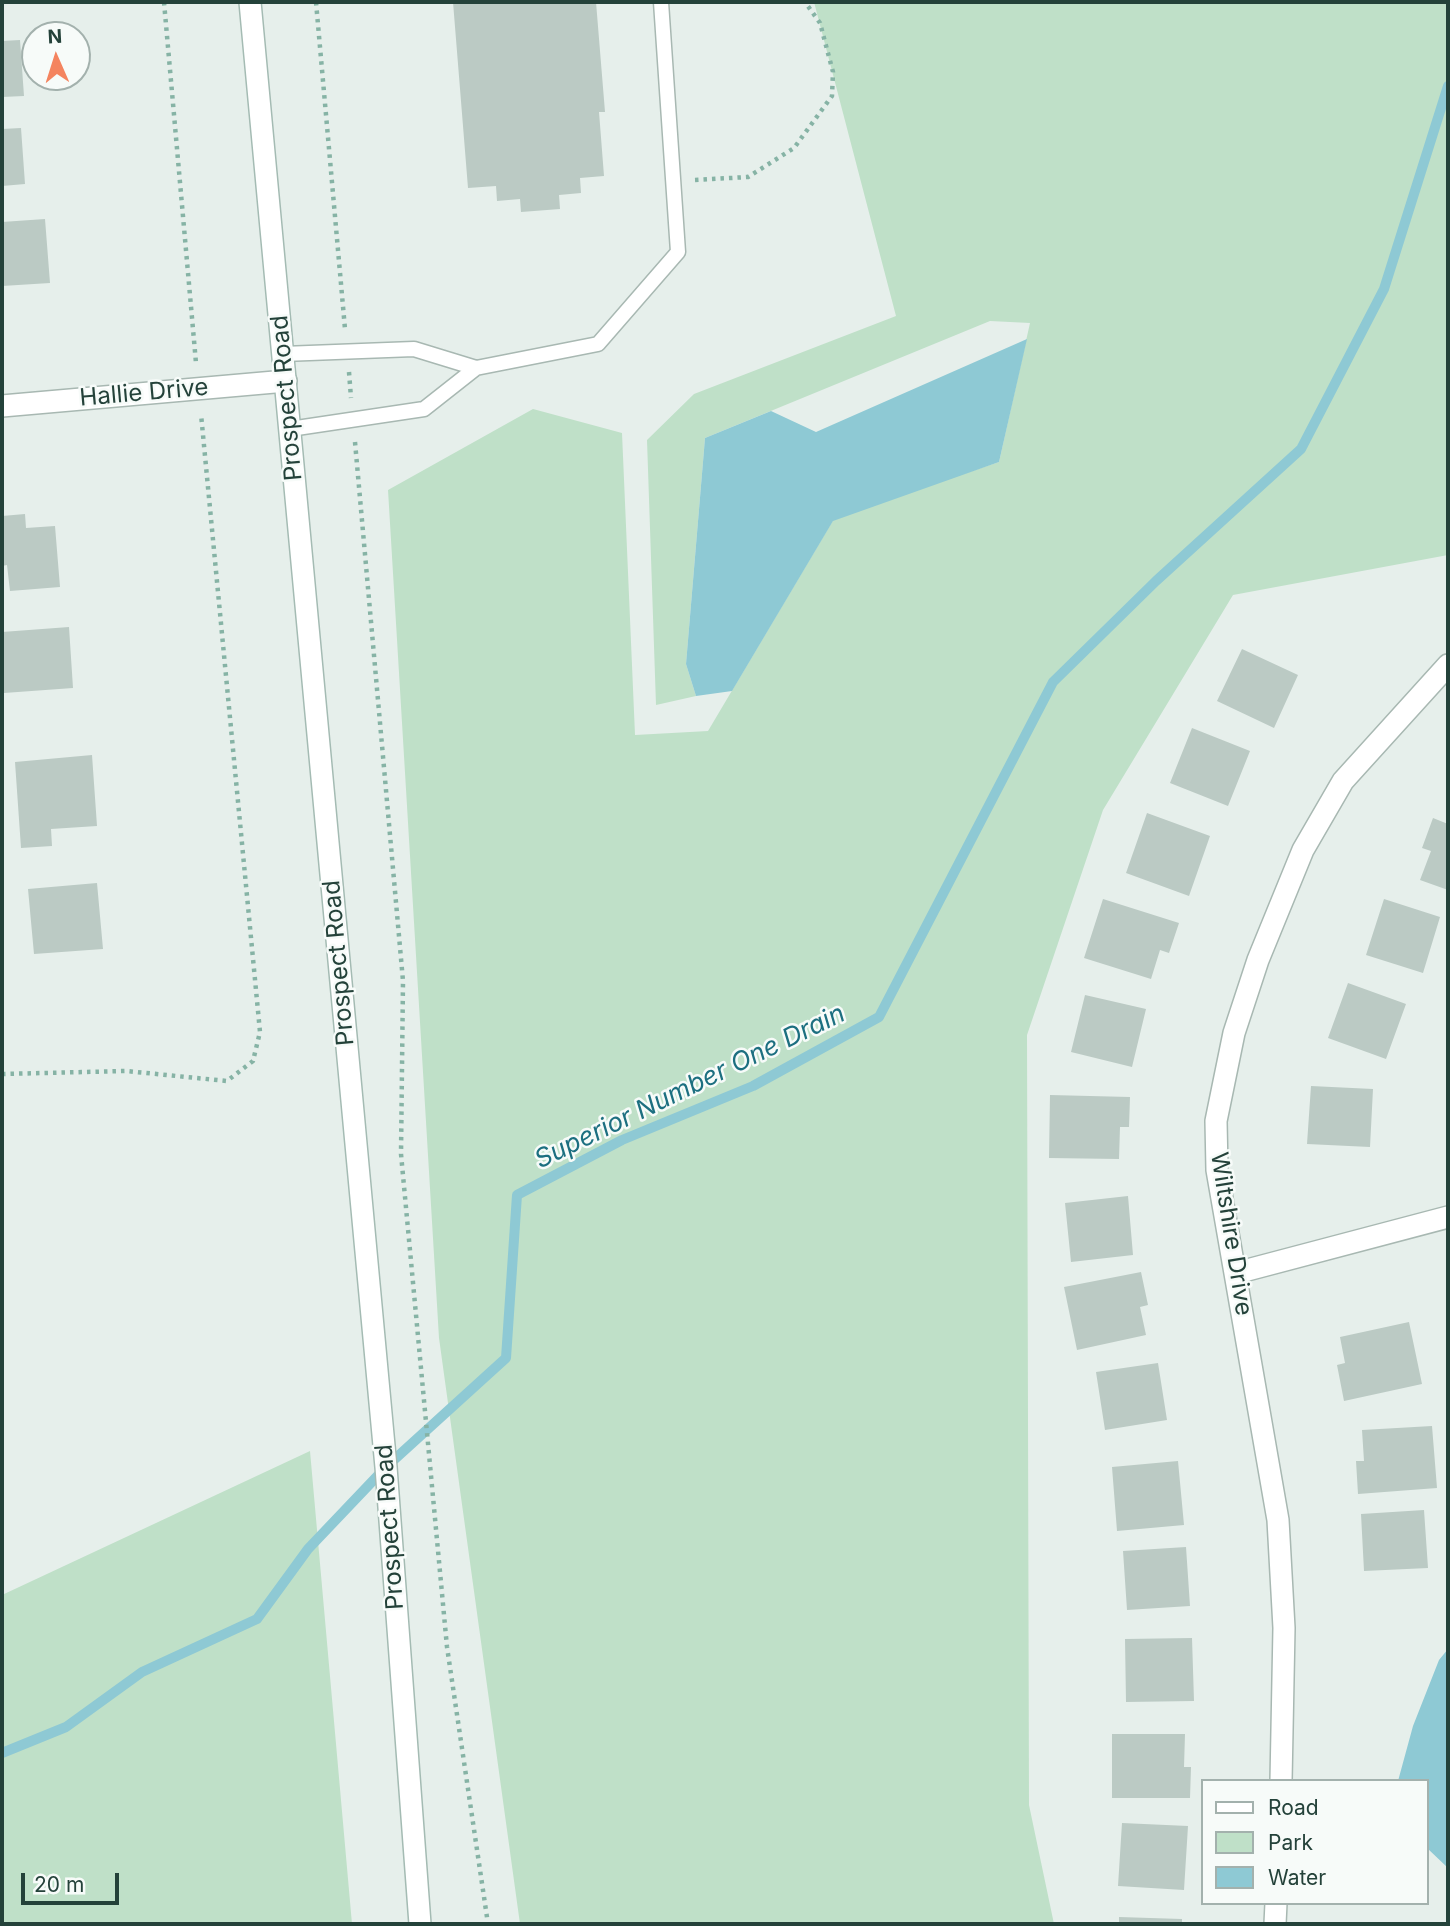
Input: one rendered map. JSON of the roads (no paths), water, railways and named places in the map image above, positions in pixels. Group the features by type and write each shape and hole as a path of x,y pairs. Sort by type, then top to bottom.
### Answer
{"main road":[{"name":"Prospect Road","path":"250,2 386,1467 420,1924"},
{"name":"Hallie Drive","path":"2,406 286,381"},
{"name":"Wiltshire Drive","path":"1281,1779 1284,1628 1278,1520 1217,1170 1216,1121 1234,1033 1258,960 1303,850 1343,781 1448,666"},
{"path":"1236,1273 1448,1217"},
{"path":"1275,1924 1276,1905"}],"lane":[{"path":"290,429 424,409 475,368 598,344 678,253 661,2"},
{"path":"283,354 414,349 475,368"}],"water":[{"path":"1027,339 999,462 833,521 732,691 696,696 686,664 705,438 771,411 816,432"},
{"path":"1448,1649 1448,1868 1429,1850 1429,1779 1399,1779 1413,1726 1439,1660"}],"waterway":[{"name":"Superior Number One Drain","path":"2,1753 66,1727 142,1672 257,1619 308,1549 386,1467 506,1358 517,1195 622,1140 753,1086 879,1017 1053,682 1156,581 1301,449 1384,289 1448,86"}]}
